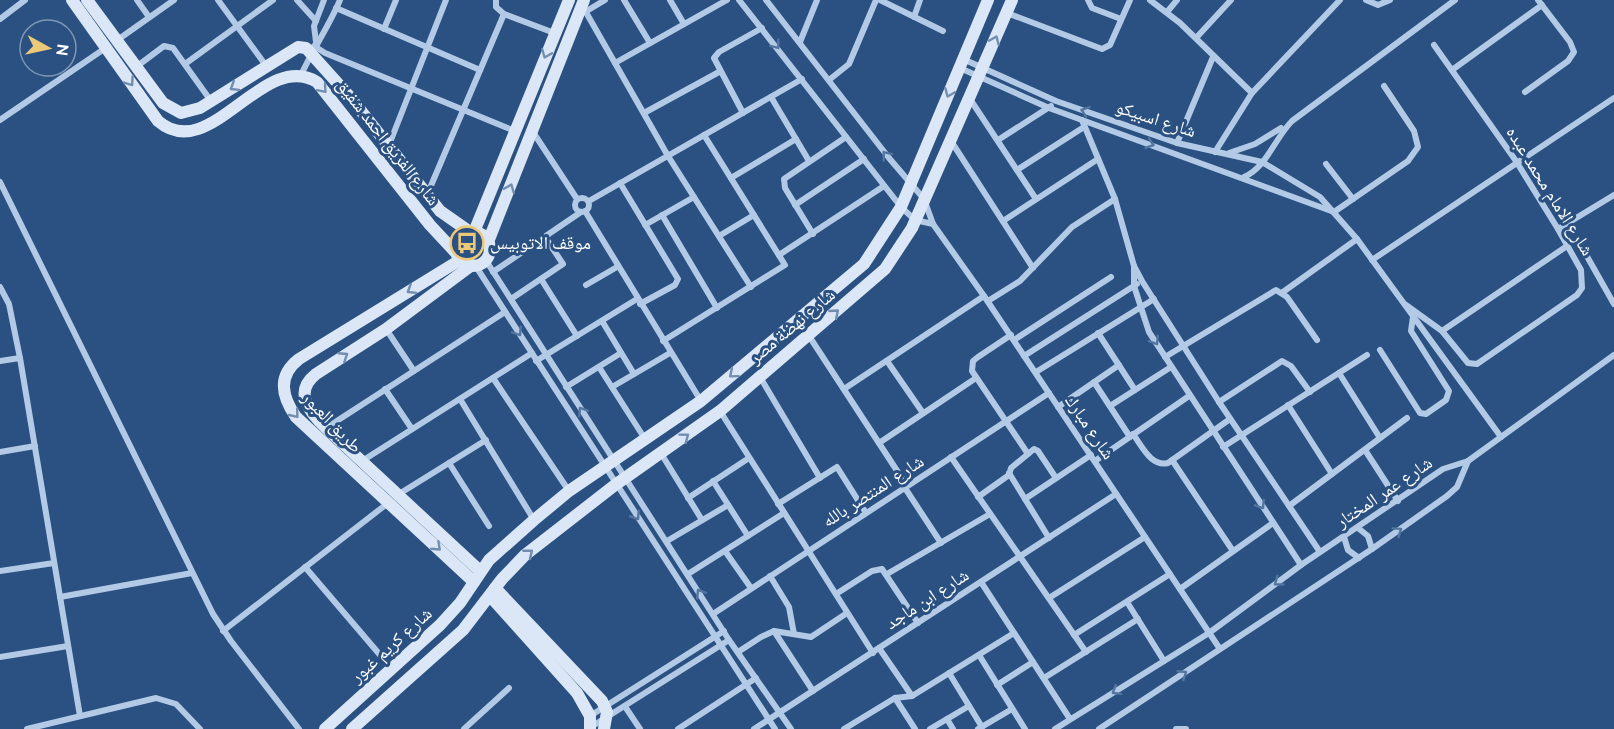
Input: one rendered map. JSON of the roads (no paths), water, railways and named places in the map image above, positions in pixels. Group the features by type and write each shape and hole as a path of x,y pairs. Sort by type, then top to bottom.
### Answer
{"street":[{"path":"0,19 25,0"},
{"path":"72,0 136,67 171,110 191,112 298,47 314,47 515,131"},
{"path":"87,0 158,121 172,131 181,133 205,126 284,77 301,75 340,0"},
{"path":"137,0 149,18"},
{"path":"0,120 174,0"},
{"path":"218,0 267,67"},
{"path":"185,64 273,0"},
{"path":"297,0 316,21"},
{"path":"314,47 314,26 324,0"},
{"path":"384,29 396,0"},
{"path":"389,145 446,0"},
{"path":"496,0 496,7 504,14 569,39"},
{"path":"569,0 472,232 458,241 536,361 610,464 626,478 729,640 791,729"},
{"path":"470,261 489,249 488,242 584,6 605,0"},
{"path":"624,0 650,44"},
{"path":"670,0 684,24"},
{"path":"615,63 727,0"},
{"path":"739,0 901,207 915,220 933,224"},
{"path":"766,0 924,199"},
{"path":"800,42 817,0"},
{"path":"829,80 838,76 849,63 878,0 943,31"},
{"path":"914,17 920,0"},
{"name":"شارع نهضة مصر","path":"477,576 489,560 569,491 701,401 864,264 901,207 988,0"},
{"name":"شارع نهضة مصر","path":"492,592 525,555 615,485 720,411 885,269 903,246 982,73 1012,0"},
{"path":"1088,0 1092,8 1121,19"},
{"path":"1007,13 1099,49 1110,45 1130,0"},
{"path":"1150,0 1196,38 1252,93"},
{"path":"1167,12 1177,0"},
{"path":"1196,38 1231,0"},
{"path":"1215,152 1252,93 1340,0"},
{"path":"1366,0 1378,5 1390,0"},
{"path":"1227,154 1255,144 1292,121 1455,0"},
{"path":"1452,70 1540,3 1570,42 1574,52 1568,61 1525,92"},
{"path":"584,6 668,156 751,287"},
{"path":"336,8 480,70"},
{"path":"427,195 504,14"},
{"path":"743,113 714,61 716,54 762,28"},
{"name":"شارع الامام محمد عبده","path":"1404,304 1442,331 1468,363 1481,362 1577,295 1583,279 1568,246 1516,161 1434,45"},
{"path":"136,67 164,46 177,51 211,101"},
{"name":"شارع الفريق احمد شفيق","path":"314,47 440,211 472,232 485,237 488,242"},
{"path":"1177,143 1213,57"},
{"name":"شارع اسبيكو","path":"961,64 1056,101 1177,143 1262,162 1312,191 1357,238 1501,437"},
{"path":"644,113 719,72"},
{"name":"شارع اسبيكو","path":"982,73 1083,124 1243,177 1334,212"},
{"name":"شارع الفريق احمد شفيق","path":"301,75 310,78 323,88 430,225 470,261"},
{"path":"589,201 802,79"},
{"path":"1334,212 1408,161 1418,147 1414,131 1384,86"},
{"path":"771,98 809,161"},
{"path":"1372,260 1516,161 1614,98"},
{"path":"970,99 1036,199"},
{"path":"998,140 1049,108 1056,101"},
{"path":"1243,177 1254,172 1280,133 1292,121"},
{"path":"1017,170 1083,124 1115,200 1134,266 1142,281 1230,419 1320,552"},
{"path":"533,132 578,199"},
{"path":"663,341 785,265 704,135"},
{"path":"813,234 784,185 784,179 846,137"},
{"path":"731,178 796,139"},
{"path":"951,141 1033,268"},
{"path":"795,205 864,159"},
{"path":"1003,221 1098,159"},
{"path":"1326,164 1353,199"},
{"path":"0,182 192,573 224,631 299,729"},
{"path":"536,361 602,321 675,285 678,279 620,183"},
{"path":"779,255 884,186"},
{"path":"1558,229 1614,195"},
{"path":"578,199 582,197 589,201"},
{"path":"645,225 694,197"},
{"path":"578,199 575,205 583,212 701,401"},
{"name":"شارع مبارك","path":"924,199 933,224 1036,372 1220,649"},
{"path":"844,389 986,298 1020,281 1058,239 1115,200"},
{"path":"493,272 583,212 589,207 589,201"},
{"path":"719,237 754,215"},
{"path":"662,216 717,308"},
{"path":"511,300 563,264 545,237"},
{"path":"1165,357 1270,292 1282,292 1357,238"},
{"path":"1580,244 1614,304"},
{"path":"1442,331 1568,246"},
{"path":"470,261 493,272 566,387 610,464 615,485 775,729"},
{"name":"طريق العبور","path":"393,498 362,461 326,428 308,407 304,389 316,374 386,329 470,261"},
{"name":"طريق العبور","path":"470,261 299,359 288,370 283,385 285,400 296,417 393,498 477,576"},
{"path":"1134,266 1134,286 1149,332 1301,565"},
{"path":"586,285 617,267"},
{"path":"1028,454 976,378 972,371 973,361 1111,277"},
{"path":"541,279 577,336"},
{"path":"1024,356 1142,281"},
{"path":"0,287 9,304 20,358 80,716"},
{"path":"1282,292 1317,340"},
{"path":"1036,372 1154,299"},
{"path":"326,428 505,312"},
{"path":"1380,350 1420,413 1426,414 1446,400 1449,391 1410,330 1413,317"},
{"path":"602,321 634,374"},
{"path":"386,329 414,371"},
{"path":"1098,333 1135,390"},
{"path":"809,336 941,543"},
{"path":"566,387 621,352"},
{"path":"362,461 532,353"},
{"path":"612,387 670,353"},
{"path":"1223,447 1367,355"},
{"path":"1468,461 1614,355"},
{"path":"0,361 20,358"},
{"path":"887,361 923,414"},
{"path":"1219,402 1282,361 1291,366 1310,392"},
{"path":"1058,407 1119,365"},
{"path":"599,367 645,439"},
{"path":"1110,406 1172,367"},
{"path":"1339,373 1380,438"},
{"path":"760,377 820,478"},
{"path":"493,378 569,491"},
{"path":"879,443 976,378"},
{"path":"1094,382 1132,436 1156,463 1168,463 1230,419"},
{"path":"283,385 304,389"},
{"path":"385,389 412,429"},
{"name":"شارع المنتصر بالله","path":"713,614 1049,393"},
{"path":"1025,499 1056,478 1132,436 1189,396"},
{"path":"460,399 534,520"},
{"path":"1288,405 1332,474"},
{"path":"720,411 873,653"},
{"path":"1289,506 1407,418"},
{"path":"224,631 393,498 486,441"},
{"path":"0,452 35,446"},
{"path":"978,497 1009,473 1013,466 1034,449 1038,451 1056,478"},
{"path":"1365,450 1398,501"},
{"path":"662,454 702,520"},
{"path":"951,457 1086,652"},
{"path":"688,498 749,458"},
{"path":"1172,460 1233,551"},
{"name":"شارع عمر المختار","path":"1055,729 1209,633 1301,565 1443,469 1468,461"},
{"name":"شارع عمر المختار","path":"1099,729 1359,558 1448,496 1457,487 1468,461"},
{"path":"449,463 489,526"},
{"path":"778,504 837,467 866,513"},
{"path":"1009,473 1049,538"},
{"path":"713,481 748,536"},
{"name":"شارع ابن ماجد","path":"754,729 1116,494"},
{"path":"667,541 728,505"},
{"path":"688,574 784,513"},
{"path":"888,574 990,514"},
{"path":"1179,589 1274,523"},
{"path":"1358,528 1368,536 1372,549"},
{"path":"1049,598 1144,537"},
{"path":"1344,537 1348,550 1359,558"},
{"path":"725,550 751,588"},
{"path":"0,571 54,563"},
{"path":"305,567 392,669"},
{"path":"836,594 875,569 882,569 888,574 918,623"},
{"path":"60,597 192,573"},
{"path":"1074,635 1170,574"},
{"name":"شارع كريم غبور","path":"325,729 440,625 477,576"},
{"path":"770,576 789,607 794,634"},
{"path":"981,582 1070,719"},
{"path":"492,592 577,693 598,722"},
{"path":"492,592 602,701 598,722"},
{"name":"شارع كريم غبور","path":"352,729 463,630 492,592"},
{"path":"1127,602 1164,661"},
{"path":"738,652 761,636 774,631 811,637 847,613"},
{"path":"1044,678 1138,619"},
{"path":"598,722 724,631"},
{"path":"774,631 813,691"},
{"path":"844,729 853,727 895,698 912,696 1014,633"},
{"path":"598,722 626,708 729,640"},
{"path":"0,657 68,646"},
{"path":"879,648 912,696"},
{"path":"979,655 1025,729"},
{"path":"997,685 1033,662"},
{"path":"949,674 980,728 1012,709"},
{"path":"678,729 756,678"},
{"path":"464,729 509,688"},
{"path":"27,729 156,698 176,704 200,729"},
{"path":"895,698 915,729"},
{"path":"930,729 969,706"},
{"path":"626,708 640,729"},
{"path":"947,719 954,729"},
{"path":"1176,729 1186,729"}],"place":[{"name":"موقف الاتوبيس","path":"467,243"}]}
